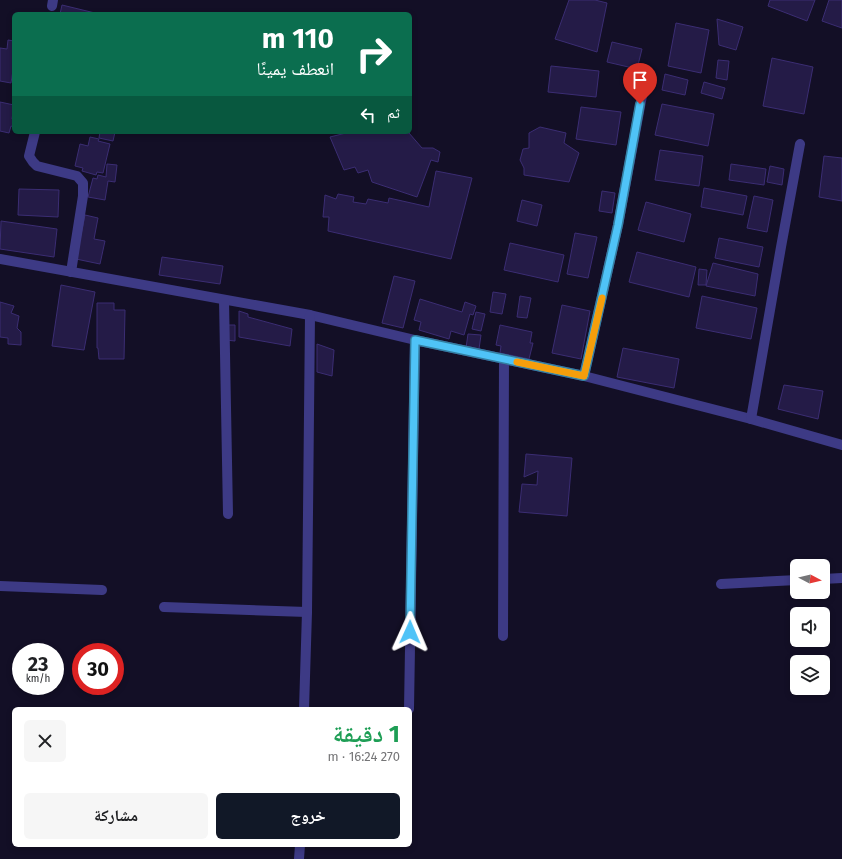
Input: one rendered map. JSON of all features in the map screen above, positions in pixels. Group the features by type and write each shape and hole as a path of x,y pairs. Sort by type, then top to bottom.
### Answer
{"street":[{"path":"584,376 618,225 646,74"},
{"path":"34,134 29,156 33,162 37,166 77,176 83,183 83,196 71,272"},
{"path":"751,419 780,247 800,144"},
{"path":"0,259 310,315 415,340 584,376 751,419 842,445"},
{"path":"224,300 228,514"},
{"path":"304,707 307,612 310,315"},
{"path":"409,707 415,340"},
{"path":"503,636 504,359"},
{"path":"830,579 842,578"},
{"path":"721,584 790,580"},
{"path":"0,586 102,590"},
{"path":"164,607 307,612"},
{"path":"299,859 300,847"}],"building":[{"path":"569,0 595,0 607,3 597,52 555,39"},
{"path":"770,0 815,0 807,21 768,6"},
{"path":"829,0 842,0 842,28 822,21"},
{"path":"62,5 91,12 60,12"},
{"path":"717,19 743,27 736,50 719,45"},
{"path":"676,23 709,30 701,73 668,66"},
{"path":"8,40 12,41 11,83 0,81 0,48 7,49"},
{"path":"612,42 642,49 637,69 607,62"},
{"path":"772,58 813,67 804,114 763,106"},
{"path":"718,60 729,61 727,80 716,78"},
{"path":"551,66 599,71 596,97 548,92"},
{"path":"665,74 688,80 685,95 662,90"},
{"path":"704,82 725,88 722,99 701,93"},
{"path":"0,102 12,105 12,126 9,133 0,131"},
{"path":"662,104 714,114 708,146 655,135"},
{"path":"581,107 621,112 616,145 576,139"},
{"path":"540,127 566,133 564,143 579,153 569,182 524,175 524,168 520,160 523,149 529,148 529,133"},
{"path":"100,134 115,134 113,141 99,138"},
{"path":"342,134 410,134 422,148 433,148 440,152 438,162 431,160 417,197 372,182 368,170 358,173 355,167 344,170 330,137"},
{"path":"90,137 110,144 103,173 97,172 96,175 82,171 83,168 75,166 80,144 88,146"},
{"path":"660,150 703,156 699,186 655,180"},
{"path":"824,156 842,158 842,201 819,197"},
{"path":"107,164 117,165 115,182 108,181 105,200 88,197 93,178 97,179 98,175 106,177"},
{"path":"731,164 766,169 764,185 729,180"},
{"path":"770,166 784,169 782,185 767,182"},
{"path":"436,171 472,178 451,259 328,231 329,217 323,217 325,195 336,199 338,194 354,197 353,202 366,204 368,199 388,203 389,198 429,207"},
{"path":"704,188 747,196 743,215 701,207"},
{"path":"19,189 59,190 58,217 18,215"},
{"path":"602,191 615,193 612,213 599,211"},
{"path":"754,196 773,200 767,232 747,228"},
{"path":"522,200 542,205 537,226 517,221"},
{"path":"646,202 691,214 684,242 638,230"},
{"path":"85,215 98,218 94,239 105,241 100,264 76,259"},
{"path":"1,221 57,229 54,257 0,249"},
{"path":"575,233 597,237 588,278 567,274"},
{"path":"719,238 763,247 759,267 715,258"},
{"path":"510,243 564,255 558,282 504,270"},
{"path":"637,252 696,267 689,297 629,282"},
{"path":"162,257 223,266 220,284 159,275"},
{"path":"713,263 758,274 755,296 706,286"},
{"path":"699,269 707,270 706,285 698,285"},
{"path":"394,276 415,281 403,328 382,323"},
{"path":"61,285 95,292 84,350 52,346"},
{"path":"493,292 506,294 502,314 490,312"},
{"path":"520,296 531,298 527,318 517,317"},
{"path":"702,296 757,308 751,339 696,328"},
{"path":"420,299 462,312 465,302 476,306 473,315 470,314 464,335 451,331 449,339 419,330 421,322 414,320"},
{"path":"0,302 14,306 11,313 19,316 17,328 21,332 21,345 8,344 8,338 0,337"},
{"path":"97,303 114,303 114,310 125,310 124,359 99,359 97,348"},
{"path":"562,305 590,311 581,359 552,353"},
{"path":"239,311 248,314 248,317 292,329 290,346 239,337"},
{"path":"476,312 485,314 481,331 472,329"},
{"path":"226,325 235,325 235,341 225,340"},
{"path":"500,325 532,332 530,343 533,343 529,359 500,353 501,346 496,345"},
{"path":"468,334 481,335 479,349 466,348"},
{"path":"317,344 334,350 332,376 317,372"},
{"path":"623,348 679,359 674,388 617,377"},
{"path":"784,385 823,391 818,419 778,409"},
{"path":"526,454 572,458 567,516 519,512 522,484 537,485 538,471 524,477"}],"slow traffic":[{"path":"517,362 584,376 602,298"}],"route":[{"path":"410,632 415,340 584,376 618,225 640,104"}]}
